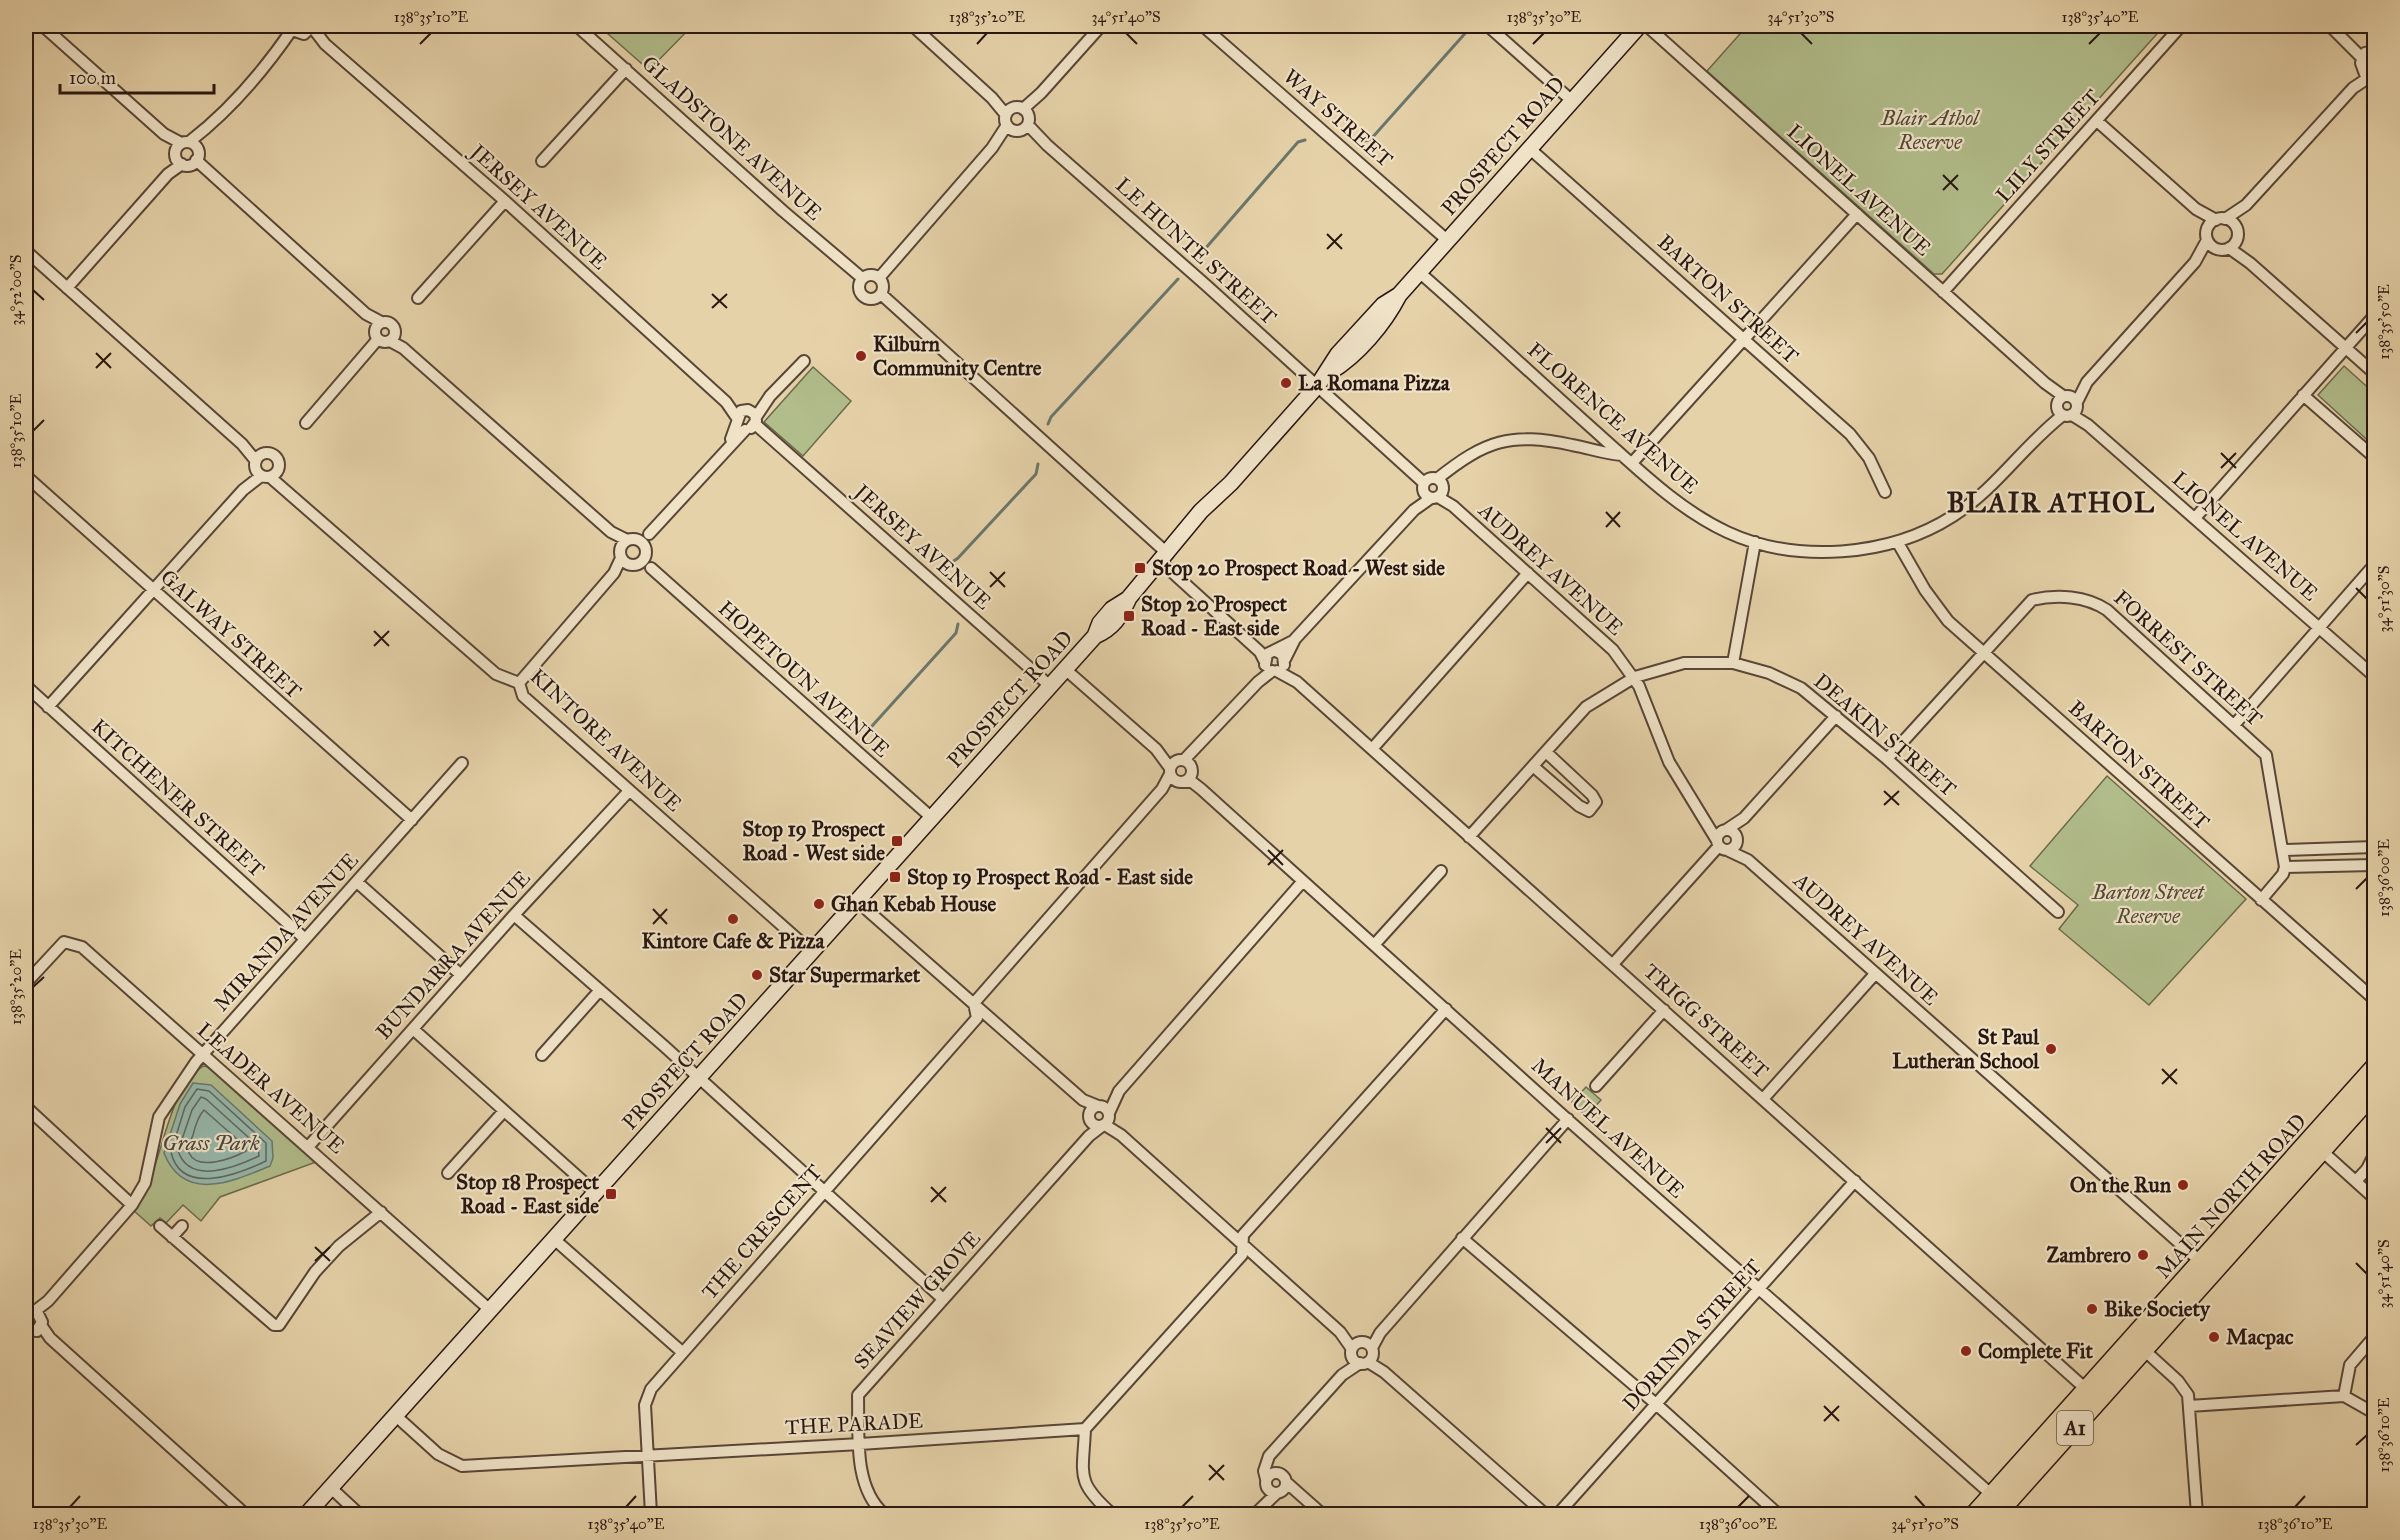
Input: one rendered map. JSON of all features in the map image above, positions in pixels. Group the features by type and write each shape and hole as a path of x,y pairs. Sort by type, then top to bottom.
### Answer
{"highway":[{"name":"MAIN NORTH ROAD","path":"1975,1515 2000,1508 2138,1344 2316,1146 2374,1068"},
{"name":"MAIN NORTH ROAD","path":"2316,1146 2374,1092"},
{"name":"MAIN NORTH ROAD","path":"2000,1508 2087,1390 2138,1344"}],"main road":[{"name":"PROSPECT ROAD","path":"308,1515 1095,636 1100,623 1112,609 1128,599 1207,504 1231,483 1318,385 1329,372 1338,354 1383,305 1399,295 1639,26"}],"street":[{"path":"42,26 367,315 378,330 393,338 633,552"},
{"name":"GLADSTONE AVENUE","path":"577,26 783,212 862,278"},
{"name":"LE HUNTE STREET","path":"912,26 1318,385"},
{"path":"879,278 1101,26"},
{"name":"WAY STREET","path":"1203,26 1447,240"},
{"path":"1488,26 1571,100"},
{"name":"LIONEL AVENUE","path":"1647,26 2045,383 2088,425 2374,676"},
{"name":"LILY STREET","path":"1943,291 2181,26"},
{"path":"2220,219 2246,205 2353,88 2373,76 2367,57 2330,26"},
{"path":"67,288 279,48 302,29"},
{"name":"JERSEY AVENUE","path":"302,29 325,44 505,201 746,420 769,437 1050,686"},
{"path":"2353,88 2367,57"},
{"path":"542,161 626,69"},
{"path":"2097,121 2196,209 2220,219 2237,233 2250,262"},
{"name":"BARTON STREET","path":"1529,148 1850,435 1869,458 1885,492"},
{"path":"418,298 505,201"},
{"path":"2229,248 2237,233 2246,205"},
{"path":"2196,209 2207,234 2217,249 2229,248 2250,262 2374,373"},
{"path":"1632,464 1857,214"},
{"name":"FLORENCE AVENUE","path":"2195,262 2207,234 2220,219"},
{"name":"FLORENCE AVENUE","path":"1419,272 1676,502 1726,532 1755,542 1813,553 1855,551 1898,543 1953,517 1997,482 2195,262 2217,249"},
{"name":"KINTORE AVENUE","path":"26,251 242,444 263,468 496,674 519,683 523,696 812,952"},
{"path":"869,275 879,278 883,286 881,294 874,298 863,295 859,288 862,278 869,275"},
{"path":"881,294 1164,558"},
{"path":"2195,518 2374,316"},
{"path":"306,423 378,330 392,324 393,338"},
{"path":"519,683 728,446 746,420 804,361"},
{"name":"AUDREY AVENUE","path":"1318,385 1614,650 1635,677 1669,762 1704,820 1722,841 1748,860 2207,1268"},
{"path":"2303,395 2374,458"},
{"path":"974,1003 1162,789 1181,771 1200,745 1453,467 1496,442 1516,439 1572,445 1622,455"},
{"path":"48,707 263,468"},
{"name":"GALWAY STREET","path":"26,476 412,820"},
{"path":"1733,663 1755,542"},
{"name":"BARTON STREET","path":"1898,543 1925,590 1948,621 2374,999"},
{"name":"HOPETOUN AVENUE","path":"633,552 932,818"},
{"name":"TRIGG STREET","path":"1164,558 1251,643 1613,964 2087,1390"},
{"path":"2235,724 2374,565"},
{"path":"1372,749 1528,573"},
{"name":"FORREST STREET","path":"1887,759 2032,600 2045,597 2092,600 2107,610 2266,754 2285,867"},
{"name":"DEAKIN STREET","path":"1469,837 1586,707 1635,677 1684,663 1733,663 1768,673 1801,688 1887,759 2058,912"},
{"name":"MANUEL AVENUE","path":"1065,669 1568,1119 1760,1287 2000,1508"},
{"name":"KITCHENER STREET","path":"26,687 304,938"},
{"path":"1613,964 1836,716"},
{"path":"1534,767 1579,806 1589,811 1596,802 1592,795 1547,753"},
{"name":"MIRANDA AVENUE","path":"32,1324 48,1301 132,1205 145,1183 159,1117 203,1055 304,938 357,882 462,763"},
{"name":"BUNDARRA AVENUE","path":"308,1147 514,915 629,791"},
{"path":"1737,840 1744,819"},
{"path":"1722,841 1737,840"},
{"path":"1722,841 1737,840"},
{"name":"AUDREY AVENUE","path":"1737,840 1748,860"},
{"path":"2283,850 2374,847"},
{"path":"2261,900 2283,874 2285,867 2374,865"},
{"path":"1374,945 1441,871"},
{"path":"1083,1100 1094,1125 1104,1116 1119,1091 1303,881"},
{"path":"357,882 461,975"},
{"path":"858,902 1104,1116 1121,1135 1545,1515"},
{"path":"514,915 699,1077 943,1299"},
{"name":"LEADER AVENUE","path":"26,983 64,942 76,944 490,1310"},
{"path":"1763,1099 1875,974"},
{"path":"542,1055 600,990"},
{"name":"THE CRESCENT","path":"651,1515 645,1405 651,1389 977,1018 974,1003"},
{"path":"1112,1515 1087,1489 1083,1475 1085,1428 1242,1255 1243,1235 1446,1009"},
{"path":"1596,1086 1664,1010"},
{"path":"413,1029 596,1193"},
{"path":"26,1107 132,1205"},
{"path":"1089,1136 1089,1118 1092,1109 1104,1116"},
{"path":"448,1173 504,1111"},
{"name":"SEAVIEW GROVE","path":"884,1515 865,1491 858,1395 1089,1136 1104,1116"},
{"path":"1259,1511 1270,1480 1273,1452 1568,1119"},
{"path":"2316,1146 2374,1198"},
{"path":"2356,1181 2367,1169 2374,1155"},
{"name":"DORINDA STREET","path":"1558,1515 1855,1181"},
{"path":"160,1226 269,1323 279,1325 315,1272 339,1246 381,1212"},
{"path":"172,1237 182,1226"},
{"path":"1462,1238 1656,1404 1778,1515"},
{"path":"554,1239 682,1352"},
{"path":"32,1324 246,1515"},
{"path":"2344,1396 2350,1365 2374,1337"},
{"path":"2138,1344 2184,1388 2190,1406 2197,1515"},
{"path":"2190,1406 2344,1396 2374,1413"},
{"name":"THE PARADE","path":"396,1416 438,1454 462,1466 860,1444 1085,1428"},
{"path":"1259,1511 1281,1489 1283,1476 1270,1480"},
{"path":"1270,1480 1281,1489 1300,1495 1322,1515"},
{"path":"331,1488 359,1515"}],"green space":[{"path":"599,26 692,26 649,70"},
{"name":"Blair Athol Reserve","path":"1747,26 2164,26 1942,274 1934,274 1707,71"},
{"path":"2344,366 2374,393 2374,446 2318,395"},
{"path":"813,367 851,401 803,456 764,422"},
{"name":"Barton Street Reserve","path":"2107,776 2246,899 2149,1005 2059,929 2078,905 2030,866"},
{"path":"203,1066 209,1067 316,1162 220,1197 201,1221 183,1205 166,1223 160,1218 151,1226 133,1210 152,1175 180,1093 190,1078"},
{"path":"1586,1087 1601,1100 1586,1116 1572,1102"}],"water":[{"name":"Grass Park","path":"193,1083 211,1085 272,1141 273,1158 270,1166 226,1182 211,1184 184,1179 173,1169 164,1153 180,1104"}],"waterway":[{"path":"1361,142 1371,139 1469,29"},
{"path":"1198,257 1298,142 1305,140"},
{"path":"1048,424 1051,417 1178,279"},
{"path":"946,573 948,565 958,558 1036,474 1038,464"},
{"path":"863,736 956,633 958,624"}],"place":[{"name":"Kilburn Community Centre","path":"861,356"},
{"name":"La Romana Pizza","path":"1286,383"},
{"name":"Stop 20 Prospect Road - West side","path":"1140,568"},
{"name":"Stop 20 Prospect Road - East side","path":"1129,616"},
{"name":"Stop 19 Prospect Road - West side","path":"897,841"},
{"name":"Stop 19 Prospect Road - East side","path":"895,877"},
{"name":"Ghan Kebab House","path":"819,904"},
{"name":"Kintore Cafe & Pizza","path":"733,919"},
{"name":"Star Supermarket","path":"757,975"},
{"name":"St Paul Lutheran School","path":"2051,1049"},
{"name":"On the Run","path":"2183,1185"},
{"name":"Stop 18 Prospect Road - East side","path":"611,1194"},
{"name":"Zambrero","path":"2143,1255"},
{"name":"Bike Society","path":"2092,1309"},
{"name":"Macpac","path":"2214,1337"},
{"name":"Complete Fit","path":"1966,1351"}],"district":[{"name":"BLAIR ATHOL","path":"2051,502"}]}
